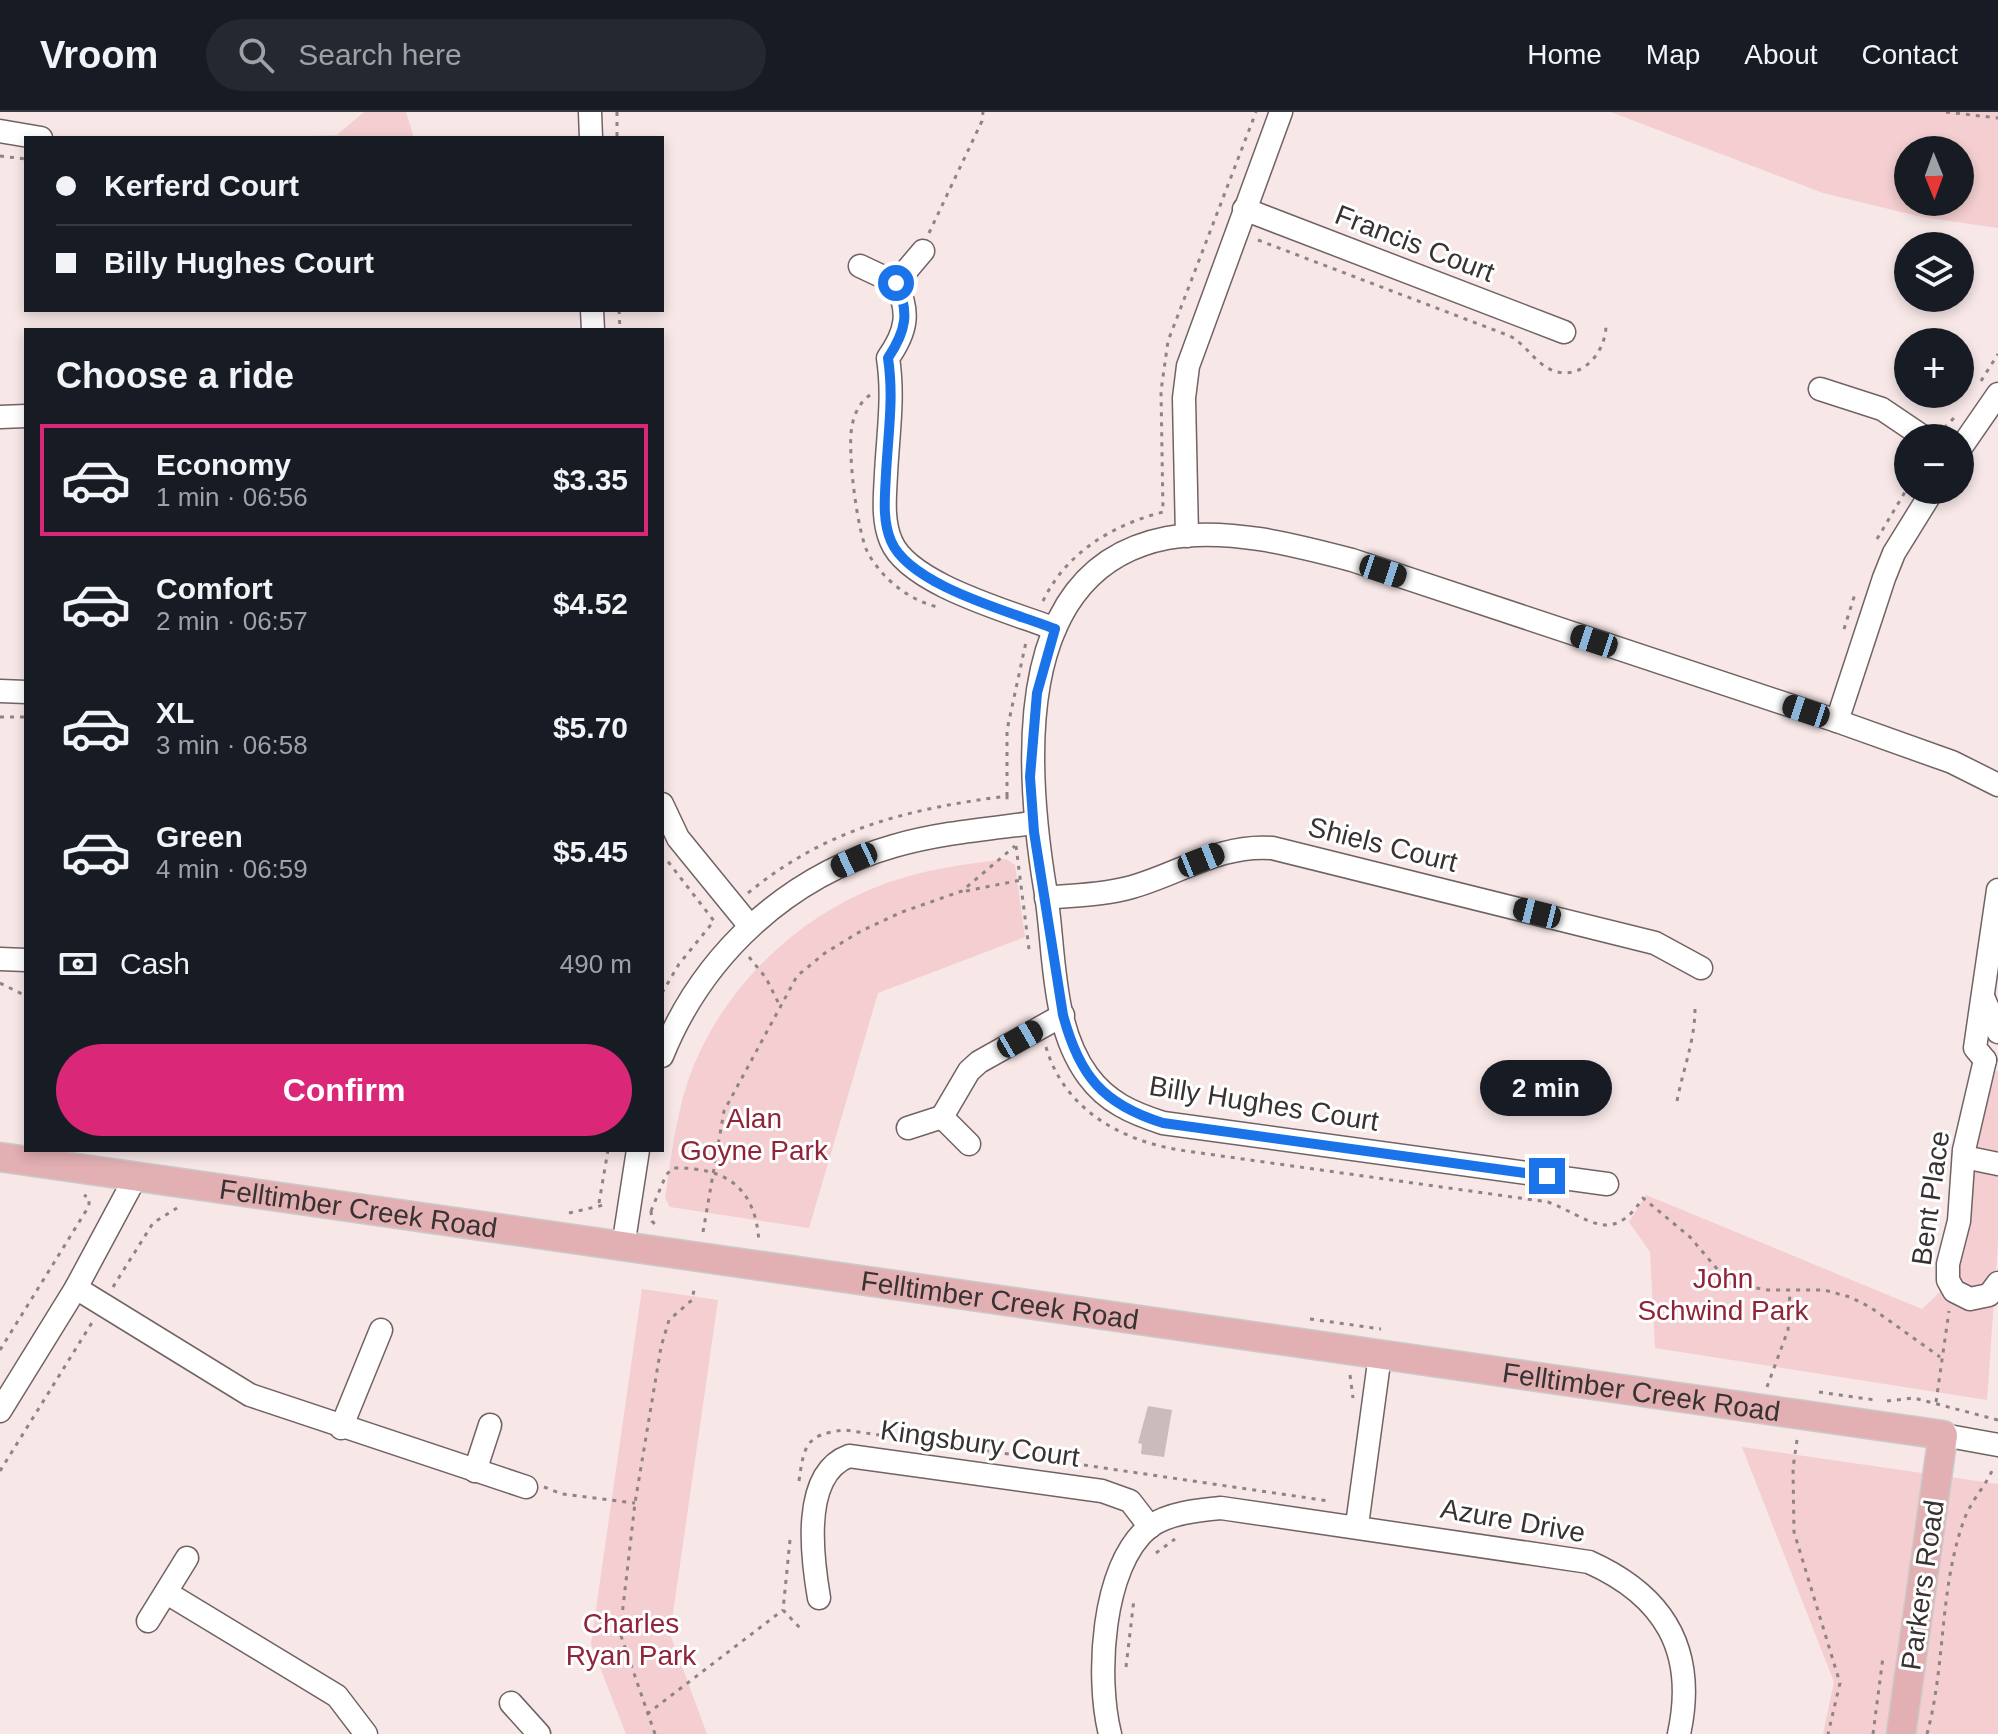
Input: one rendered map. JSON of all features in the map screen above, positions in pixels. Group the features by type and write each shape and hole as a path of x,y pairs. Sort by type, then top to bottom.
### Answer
{"main road":[{"name":"Felltimber Creek Road","path":"0,1157 1943,1435"},
{"name":"Parkers Road","path":"1901,1734 1943,1435"}],"street":[{"path":"590,112 591,136"},
{"path":"1187,536 1184,398 1188,366 1281,112"},
{"path":"0,131 29,136"},
{"name":"Francis Court","path":"1244,209 1564,332"},
{"path":"896,283 923,251"},
{"path":"860,266 896,283 906,312 900,341 888,358 894,397 884,509 891,541 906,563 930,579 1055,629"},
{"path":"1820,389 1882,409 1913,424"},
{"path":"1974,429 1998,394"},
{"path":"0,417 24,416"},
{"path":"1837,721 1884,578 1901,541 1924,504"},
{"name":"Billy Hughes Court","path":"1607,1184 1163,1123 1135,1114 1108,1099 1086,1074 1071,1046 1063,1015 1044,887 1023,832 1031,726 1040,679 1055,629 1086,582 1109,563 1136,548 1187,536 1256,540 1352,560 1837,721 1952,762 1998,785"},
{"path":"0,691 24,692"},
{"path":"664,808 678,838 732,906 741,934"},
{"path":"664,1052 687,1004 741,934 821,876 894,846 942,835 1023,832"},
{"name":"Shiels Court","path":"1044,887 1133,887 1224,851 1251,846 1272,848 1655,943 1701,968"},
{"name":"Bent Place","path":"1998,890 1975,1048 1992,1059 1964,1157 1960,1214 1948,1264 1948,1280 1954,1291 1965,1298 1981,1299 1989,1295 1998,1283"},
{"path":"0,959 24,960"},
{"path":"1983,998 1998,1032"},
{"path":"908,1128 942,1117 969,1071 979,1062 1063,1015"},
{"path":"942,1117 969,1144"},
{"path":"623,1247 638,1152"},
{"path":"1964,1157 1998,1164"},
{"path":"0,1411 76,1288 135,1178"},
{"path":"76,1288 250,1395 341,1428 526,1487"},
{"path":"341,1428 381,1330"},
{"path":"1357,1525 1380,1355"},
{"path":"475,1471 490,1425"},
{"name":"Felltimber Creek Road","path":"1943,1435 1997,1444"},
{"name":"Kingsbury Court","path":"819,1598 812,1553 819,1490 827,1469 849,1456 1102,1491 1130,1501 1150,1527"},
{"name":"Azure Drive","path":"1150,1527 1173,1516 1221,1508 1357,1525 1589,1562 1639,1590 1666,1621 1681,1658 1686,1686 1679,1734"},
{"path":"1110,1734 1104,1687 1110,1608 1120,1569 1150,1527"},
{"path":"148,1621 187,1558"},
{"path":"167,1593 337,1696 366,1734"},
{"path":"511,1703 532,1732"}],"path":[{"path":"617,112 617,136"},
{"path":"923,251 924,241 982,121 983,112"},
{"path":"1030,952 1020,880 1023,832 1007,796 1007,730 1011,699 1034,621 1056,578 1094,542 1125,523 1163,512 1161,391 1168,341 1256,112"},
{"path":"1946,112 1998,118"},
{"path":"0,156 24,159"},
{"path":"1974,391 1998,354"},
{"path":"1945,424 1960,412"},
{"path":"0,717 24,717"},
{"path":"664,990 679,964 714,921 807,851 873,821 931,807 1007,796"},
{"path":"962,891 1023,832"},
{"path":"664,855 714,921"},
{"path":"703,1232 724,1111 779,1004 797,976 825,953 902,912 962,891 1020,880 1044,887"},
{"path":"741,934 779,1004"},
{"path":"0,983 24,995"},
{"path":"1677,1101 1683,1067 1693,1044 1695,1008"},
{"path":"1041,1027 1049,1058 1062,1083 1105,1124 1136,1140 1179,1150 1548,1202 1586,1222 1603,1226 1622,1222 1643,1198 1690,1237 1726,1281 1768,1290 1813,1289 1850,1297 1870,1307 1940,1357"},
{"path":"599,1203 608,1152"},
{"path":"0,1350 89,1206 89,1198 65,1183 68,1167"},
{"path":"651,1211 666,1175 673,1168 712,1171 737,1185 754,1208 759,1248"},
{"path":"655,1734 620,1633 635,1503 661,1347 669,1320 692,1300 695,1285"},
{"path":"1766,1388 1788,1330 1790,1291"},
{"path":"1936,1402 1940,1357 1954,1291"},
{"path":"1799,1415 1793,1468 1794,1532 1840,1683 1828,1734"},
{"path":"1927,1734 1936,1704 1946,1603 1959,1539 1970,1507 1989,1479 1997,1444"},
{"path":"526,1487 635,1503"},
{"path":"1149,1562 1163,1546 1184,1534"},
{"path":"1126,1670 1135,1594"},
{"path":"647,1714 783,1610"},
{"path":"1873,1734 1883,1657"}],"green space":[{"path":"364,112 406,112 413,136 306,136 337,135"},
{"path":"1611,112 1998,112 1998,228 1918,216 1974,216 1974,136 1894,136 1894,210 1823,193"},
{"name":"Alan Goyne Park","path":"1006,859 1015,865 1025,937 878,993 809,1228 670,1207 665,1198 676,1126 687,1084 700,1051 718,1019 764,961 822,915 887,883 916,874"},
{"name":"John Schwind Park","path":"1998,1071 1998,1243 1987,1400 1655,1348 1650,1252 1629,1222 1646,1195 1922,1309 1941,1291 1987,1073"},
{"name":"Charles Ryan Park","path":"642,1289 718,1300 670,1634 707,1734 626,1734 591,1644"},
{"path":"1742,1447 1998,1484 1998,1734 1823,1734 1834,1682"}],"building":[{"path":"1148,1406 1172,1410 1164,1457 1141,1454 1142,1444 1138,1443"}],"route":[{"path":"896,283 906,312 900,341 888,358 894,397 884,509 891,541 906,563 930,579 1055,629 1031,726 1033,823 1063,1015 1071,1046 1086,1074 1108,1099 1135,1114 1163,1123 1547,1176"}]}
